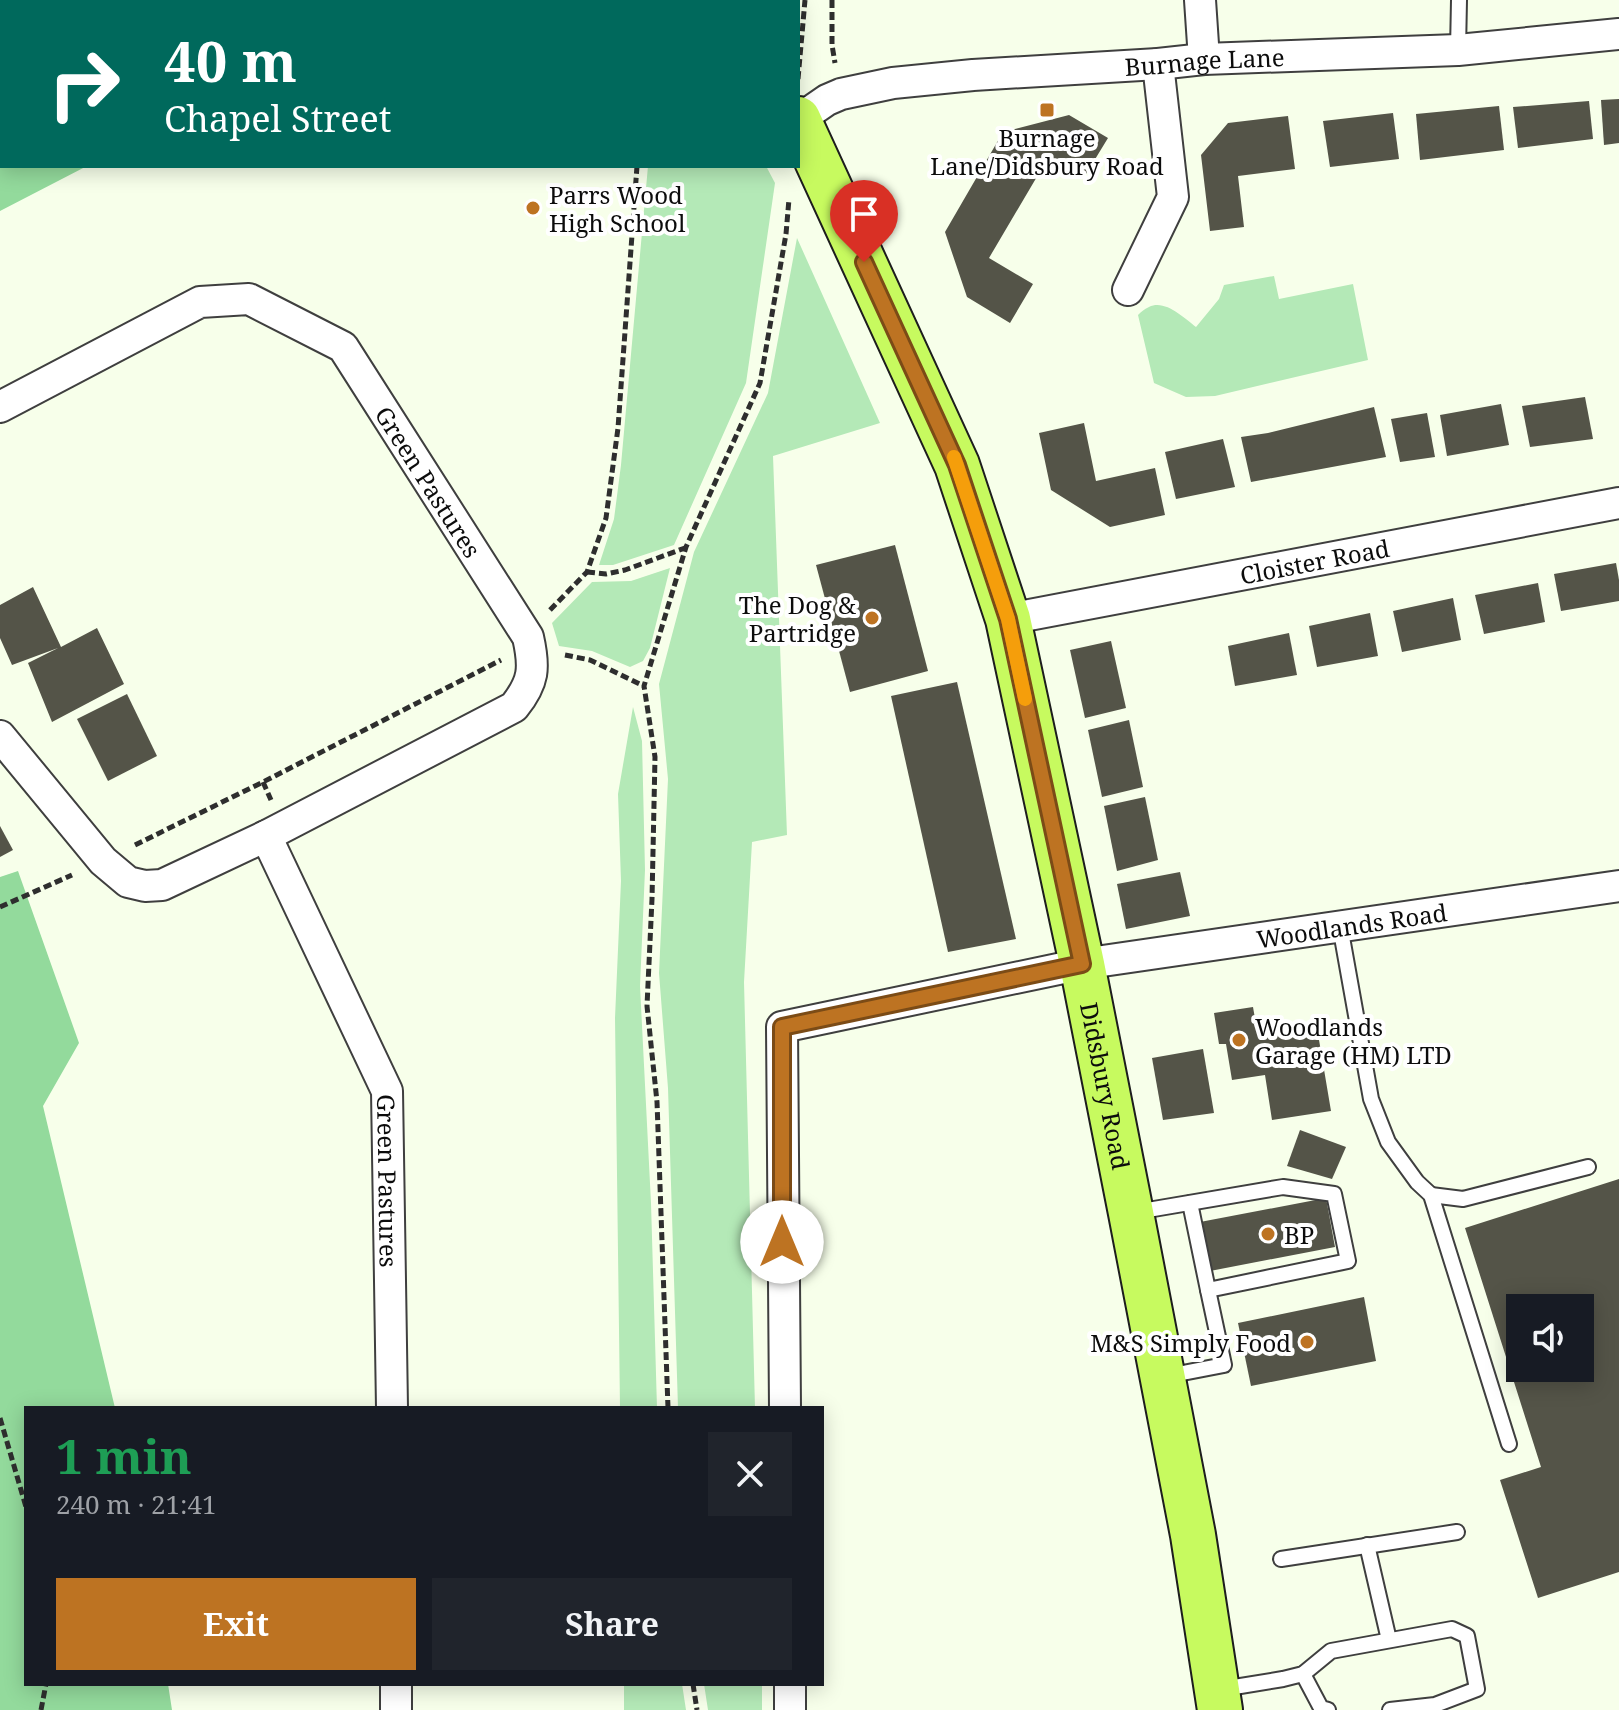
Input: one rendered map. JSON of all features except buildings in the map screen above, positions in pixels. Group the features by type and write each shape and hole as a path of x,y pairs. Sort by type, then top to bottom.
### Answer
{"main road":[{"name":"Didsbury Road","path":"816,108 807,184 957,465 1008,619 1082,964 1131,1213 1193,1535 1219,1700"}],"street":[{"path":"1200,0 1204,59"},
{"name":"Burnage Lane","path":"816,108 893,83 973,75 1204,59 1458,50 1619,34"},
{"path":"1128,290 1173,197 1158,64"},
{"name":"Green Pastures","path":"0,407 200,302 249,299 343,347 528,637 533,675 514,707 266,836 162,885 145,886 128,882 103,861 0,736"},
{"name":"Cloister Road","path":"1008,619 1619,503"},
{"name":"Green Pastures","path":"266,836 387,1091 392,1406"},
{"name":"Woodlands Road","path":"785,1406 782,1027 1082,964 1619,886"},
{"path":"396,1686 396,1710"},
{"path":"790,1686 790,1710"}],"lane":[{"path":"1458,50 1459,0"},
{"path":"1340,926 1371,1099 1388,1142 1417,1182 1431,1195 1509,1444"},
{"path":"1431,1195 1463,1199 1588,1167"},
{"path":"1131,1213 1283,1187 1334,1194 1348,1261 1208,1290"},
{"path":"1163,1377 1224,1365 1190,1203"},
{"path":"1281,1559 1457,1532"},
{"path":"1367,1545 1389,1640"},
{"path":"1219,1700 1303,1674 1331,1651 1452,1629 1467,1636 1477,1689 1435,1705 1390,1710"},
{"path":"1303,1674 1321,1708 1328,1710"}],"path":[{"path":"800,61 805,0"},
{"path":"816,108 832,45 832,0"},
{"path":"0,907 103,861 509,656 587,572 606,518 618,428 637,168"},
{"path":"668,1406 657,1102 647,1006 655,757 644,686 686,547 760,383 786,234 807,184"},
{"path":"587,572 606,574 625,570 686,547"},
{"path":"528,637 562,654 590,660 644,686"},
{"path":"0,1418 24,1500"},
{"path":"41,1710 46,1686"},
{"path":"693,1686 697,1710"}],"green space":[{"path":"0,168 83,168 0,211"},
{"path":"648,168 767,168 775,183 746,383 674,545 613,565 599,565 614,519"},
{"path":"797,238 880,423 773,456 787,835 752,842 744,982 755,1406 678,1406 668,1088 659,973 668,779 659,684 694,552 768,393"},
{"path":"1274,276 1279,299 1353,284 1368,360 1215,396 1186,397 1154,383 1138,315 1141,312 1161,305 1196,327 1219,299 1224,285"},
{"path":"670,568 650,648 643,661 630,667 592,651 559,646 552,623 592,582 631,581"},
{"path":"633,707 642,741 645,870 640,986 657,1406 620,1406 615,1018 621,881 618,794"},
{"path":"18,871 79,1043 43,1106 115,1406 24,1406 24,1686 168,1686 172,1710 0,1710 0,877"},
{"path":"624,1686 682,1686 686,1710 624,1710"},
{"path":"704,1686 762,1686 762,1710 708,1710"}],"slow traffic":[{"path":"954,457 1008,619 1025,699"}],"place":[{"name":"Burnage Lane/Didsbury Road","path":"1047,110"},
{"name":"Parrs Wood High School","path":"533,208"},
{"name":"The Dog & Partridge","path":"872,618"},
{"name":"Woodlands Garage (HM) LTD","path":"1239,1040"},
{"name":"BP","path":"1268,1234"},
{"name":"M&S Simply Food","path":"1307,1342"}],"route":[{"path":"782,1242 782,1027 1082,964 1008,619 957,465 864,262"}]}
